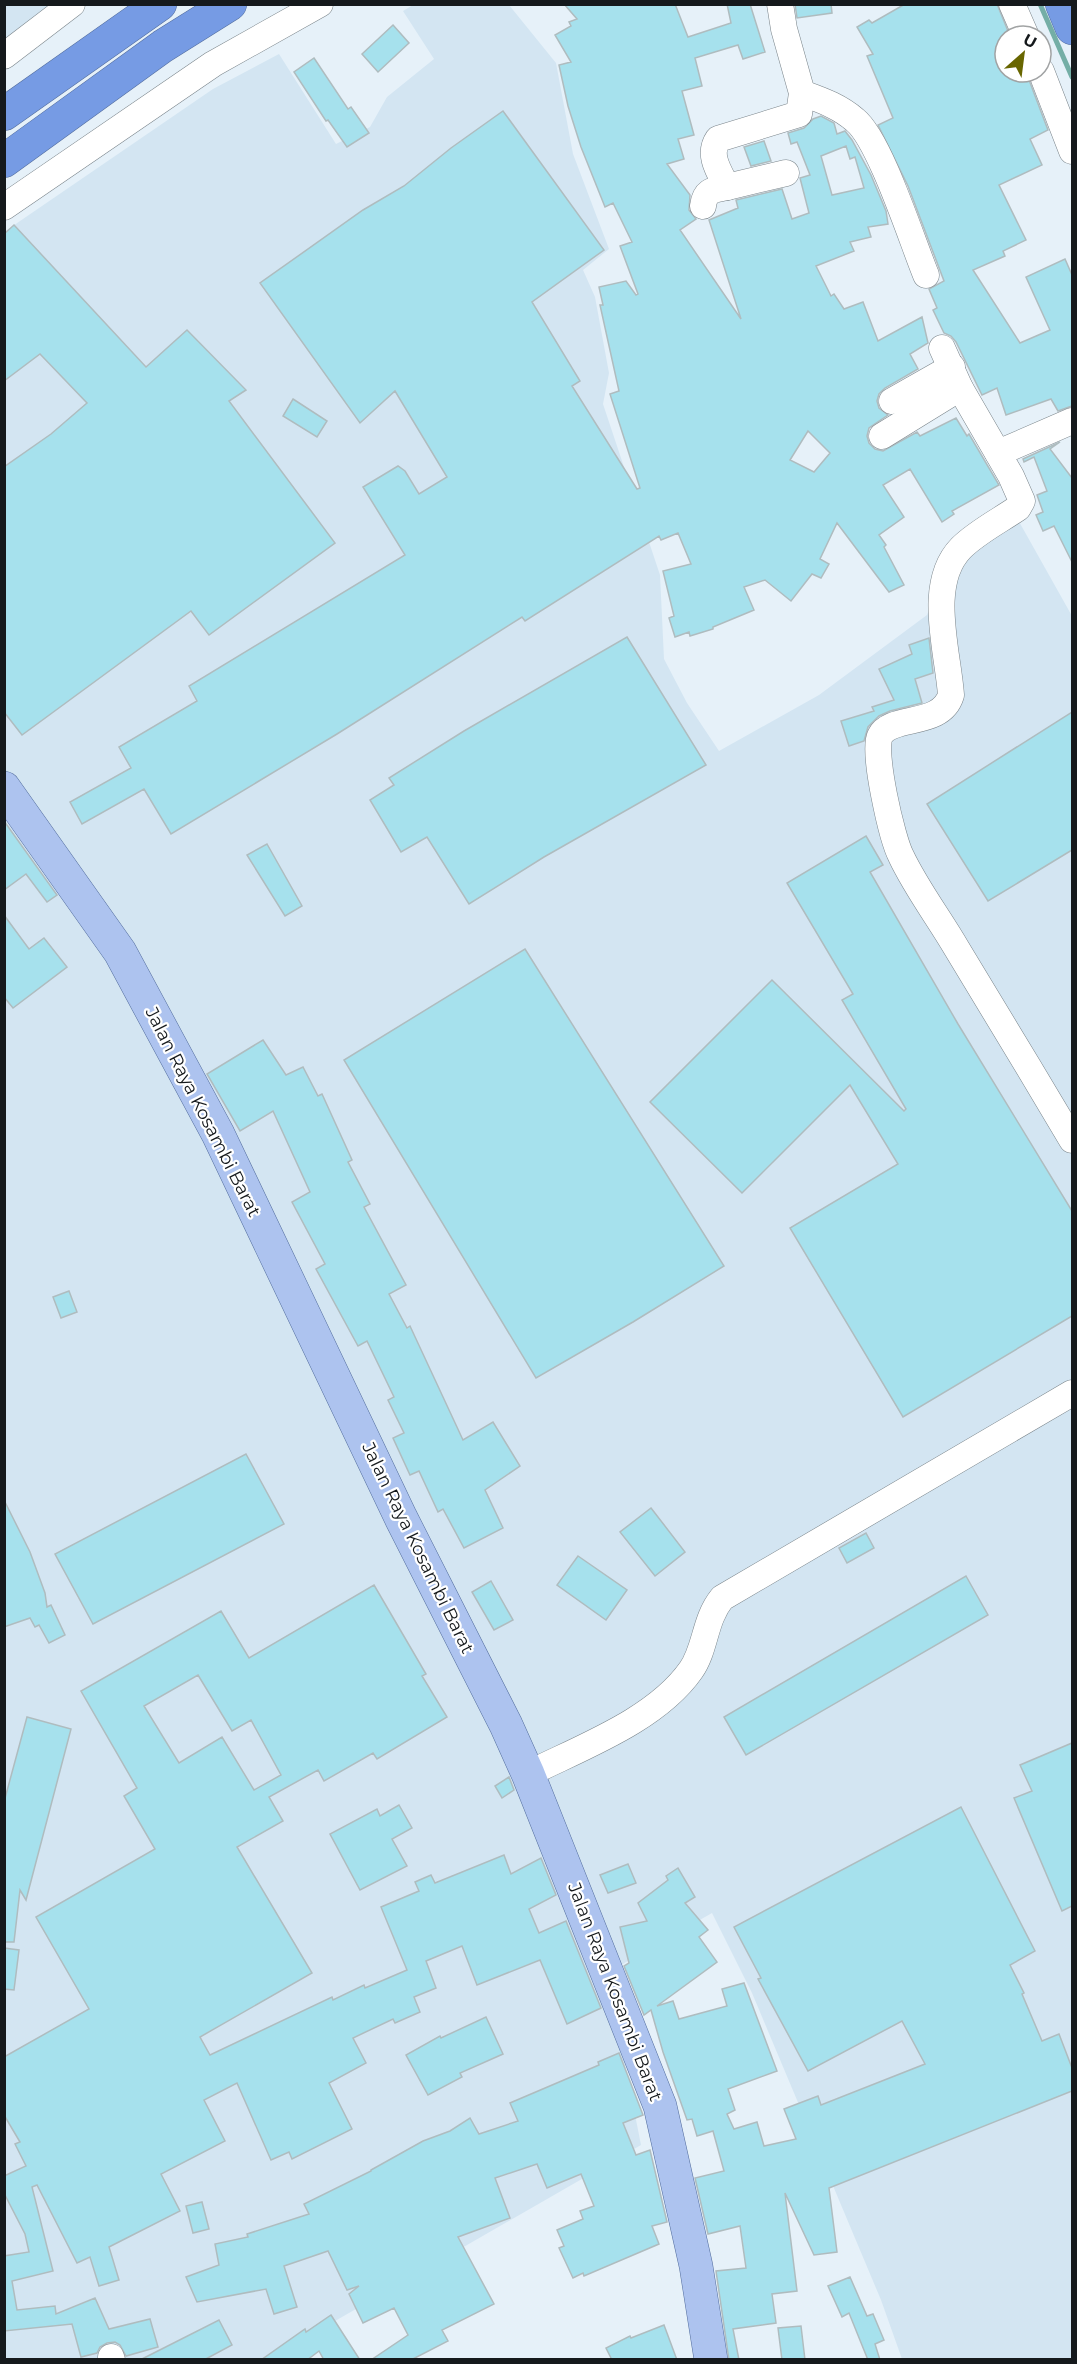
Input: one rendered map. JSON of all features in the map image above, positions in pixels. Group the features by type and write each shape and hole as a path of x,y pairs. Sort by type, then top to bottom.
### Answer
{"highway":[{"path":"4,114 160,4"},
{"path":"4,160 163,46 230,4"},
{"path":"1062,4 1072,28"}],"main road":[{"name":"Jalan Raya Kosambi Barat","path":"4,788 120,952 212,1124 401,1518 502,1717 528,1774 660,2106 696,2266 711,2360"}],"street":[{"path":"4,56 72,4"},
{"path":"4,207 213,64 321,4"},
{"path":"727,187 716,165 713,150 718,140 800,114 802,93 784,29 780,4"},
{"path":"1012,4 1021,24"},
{"path":"1046,84 1072,151"},
{"path":"802,93 832,104 857,121 870,139 876,148 926,275"},
{"path":"703,206 705,195 709,191 786,173"},
{"path":"892,401 952,367"},
{"path":"882,436 952,367"},
{"path":"952,367 1022,496 1022,501 1018,508 964,546 947,570 942,584 943,623 951,689 949,701 946,706 934,714 903,722 885,730 880,736 878,744 887,810 900,855 1072,1140"},
{"path":"998,453 1072,421"},
{"path":"528,1774 631,1722 663,1700 692,1669 712,1610 722,1598 1072,1393"}],"shaded area":[{"path":"5,5 50,5 5,39"},
{"path":"413,5 509,5 556,63 573,154 609,249 583,270 595,297 609,373 603,404 660,575 664,659 687,703 719,751 819,695 927,615 952,550 1012,509 1072,616 1072,2359 902,2359 881,2300 752,1993 712,1913 607,1973 641,2145 269,2359 5,2359 4,232 213,89 279,54 336,144 370,127 387,97 434,59 403,11"}],"building":[{"path":"564,4 675,4 688,37 731,23 727,4 750,4 765,52 743,59 738,45 695,58 702,86 682,91 694,135 678,139 684,159 667,164 690,195 689,210 696,219 680,230 741,319 709,220 738,208 736,200 782,189 792,219 809,213 800,178 810,175 797,142 791,144 788,133 804,128 813,119 821,116 834,123 837,134 845,131 871,175 886,211 888,224 868,227 871,237 850,242 854,251 816,266 831,296 834,294 844,309 863,302 878,341 922,317 928,343 910,354 918,369 885,388 879,394 877,401 879,408 888,415 869,428 867,436 869,443 875,449 883,451 917,432 920,436 956,418 967,436 969,434 999,485 952,511 954,514 942,522 910,469 883,485 904,517 879,535 904,585 889,592 837,523 820,559 829,564 821,578 812,574 791,601 765,580 744,587 754,610 713,627 713,629 690,636 689,632 675,637 669,618 674,616 663,571 691,564 678,533 661,540 659,536 525,621 522,617 337,734 171,834 144,789 82,824 70,802 131,768 119,747 197,701 189,686 405,555 363,487 398,466 405,471 419,494 447,477 395,391 360,423 260,283 363,210 404,186 451,148 503,111 604,250 532,302 580,381 572,386 637,489 640,488 610,394 619,391 600,305 603,305 599,287 626,281 636,295 638,294 620,246 632,242 613,203 605,207 581,147 568,106 559,65 571,62 555,35 571,26 569,22 577,19","holes":["846,146 850,159 855,157 864,188 832,195 821,156","808,431 830,453 814,472 790,460"]},
{"path":"795,4 831,4 832,13 797,18"},
{"path":"905,4 997,4 1005,24 993,24 993,84 1031,84 1048,130 1030,139 1042,165 999,185 1026,240 1003,251 1005,256 973,270 1020,343 1050,330 1026,277 1065,259 1072,275 1072,406 1058,411 1051,399 1006,415 997,388 982,395 956,342 944,333 933,310 937,308 929,289 944,281 908,186 878,125 893,118 867,56 873,54 857,27 869,20 872,23"},
{"path":"393,25 409,43 378,72 362,54"},
{"path":"314,58 348,109 351,107 369,133 347,147 328,120 326,121 294,72"},
{"path":"764,141 771,161 751,166 744,147"},
{"path":"14,225 146,367 187,330 246,390 229,401 335,543 209,635 191,611 22,735 4,712 4,467 51,434 87,403 40,354 4,381 4,234"},
{"path":"293,399 327,421 317,437 283,416"},
{"path":"1060,442 1050,449 1072,478 1072,562 1054,526 1043,531 1036,515 1043,512 1037,495 1047,491 1034,457 1024,462 1023,459"},
{"path":"627,637 706,765 544,857 469,904 427,837 401,852 370,800 394,785 389,778 464,731"},
{"path":"929,638 933,673 915,679 922,703 879,716 868,727 864,741 849,746 841,721 874,711 872,707 894,700 879,669 912,654 909,645"},
{"path":"1072,712 1072,850 988,901 927,804"},
{"path":"4,821 57,895 47,902 26,874 4,890"},
{"path":"866,836 883,865 870,872 958,1024 1072,1211 1072,1316 903,1417 790,1228 898,1164 850,1085 742,1193 650,1102 772,980 904,1111 906,1109 842,1000 853,994 787,883"},
{"path":"267,844 302,906 285,916 247,855"},
{"path":"4,915 29,949 44,938 67,967 13,1008 4,997"},
{"path":"525,949 724,1266 536,1378 344,1060"},
{"path":"263,1040 286,1075 303,1067 318,1096 322,1094 352,1160 348,1162 370,1204 364,1207 406,1285 389,1294 407,1328 410,1326 463,1440 493,1422 520,1466 485,1490 503,1528 464,1548 443,1509 438,1512 419,1471 410,1475 393,1438 404,1433 388,1400 394,1397 367,1341 358,1346 316,1269 325,1264 292,1202 310,1192 273,1111 240,1131 207,1074"},
{"path":"69,1291 77,1312 61,1318 53,1297"},
{"path":"246,1454 284,1524 93,1624 55,1554"},
{"path":"4,1500 30,1552 45,1593 47,1607 51,1605 65,1635 49,1643 39,1625 35,1627 30,1618 4,1627"},
{"path":"651,1508 685,1552 655,1576 620,1532"},
{"path":"866,1533 874,1548 847,1563 839,1548"},
{"path":"578,1556 627,1590 606,1620 557,1585"},
{"path":"966,1576 988,1615 746,1755 724,1717"},
{"path":"491,1581 513,1620 494,1630 472,1592"},
{"path":"374,1585 426,1674 422,1676 447,1717 377,1759 373,1753 324,1781 318,1770 269,1797 283,1821 237,1847 312,1973 200,2037 210,2055 332,1997 333,2000 364,1985 365,1988 407,1970 381,1907 419,1891 415,1882 431,1875 435,1883 504,1855 511,1874 541,1858 556,1895 529,1909 539,1933 566,1921 601,2008 567,2024 540,1960 477,1985 462,1946 426,1961 436,1988 414,1997 420,2012 395,2023 393,2019 353,2038 366,2063 329,2083 352,2129 292,2159 289,2152 271,2160 237,2083 204,2100 225,2141 161,2174 180,2211 109,2247 119,2280 99,2286 90,2257 77,2263 37,2185 32,2187 53,2271 12,2281 17,2310 55,2306 56,2314 95,2298 109,2329 150,2319 158,2347 126,2356 120,2345 115,2342 107,2343 100,2347 97,2353 81,2357 72,2324 4,2331 4,2256 29,2252 25,2234 4,2193 4,2176 26,2166 15,2144 20,2142 4,2115 4,2057 89,2009 36,1917 155,1849 124,1796 137,1788 81,1691 221,1611 249,1658","holes":["198,1675 232,1731 251,1720 281,1775 254,1790 222,1737 179,1763 144,1706"]},
{"path":"27,1717 71,1729 26,1900 20,1890 14,1942 4,1942 4,1802"},
{"path":"1072,1743 1072,1906 1062,1911 1014,1798 1032,1791 1020,1765"},
{"path":"509,1777 514,1790 502,1798 495,1786"},
{"path":"399,1805 412,1828 392,1839 407,1866 360,1890 330,1834 377,1809 380,1816"},
{"path":"961,1807 1035,1951 1010,1965 1024,1993 1022,1994 1042,2041 1059,2034 1072,2068 1072,2091 829,2188 837,2252 814,2255 785,2193 797,2291 772,2294 776,2323 733,2329 739,2360 729,2360 716,2271 746,2268 740,2226 708,2234 695,2178 724,2171 713,2131 697,2136 692,2119 687,2120 651,2010 644,2015 624,1966 629,1963 620,1927 647,1921 638,1903 668,1880 666,1876 678,1868 695,1897 685,1903 708,1930 699,1937 717,1962 657,2006 673,2001 679,2019 727,2006 722,1989 744,1983 777,2071 728,2089 735,2110 727,2114 734,2129 757,2122 764,2146 796,2139 784,2109 818,2096 821,2105 925,2064 902,2021 808,2071 758,1979 761,1978 734,1927"},
{"path":"628,1864 636,1883 608,1893 600,1875"},
{"path":"4,1948 19,1950 14,1990 4,1989"},
{"path":"486,2017 503,2054 460,2073 462,2077 428,2095 406,2055 440,2036 441,2038"},
{"path":"619,2053 643,2115 623,2123 636,2155 650,2150 667,2222 652,2226 659,2244 584,2276 583,2273 573,2278 559,2248 564,2246 557,2230 583,2219 580,2211 594,2206 581,2174 547,2188 537,2164 495,2178 510,2218 458,2237 494,2304 442,2330 448,2341 411,2360 371,2360 408,2335 394,2308 363,2323 349,2294 359,2286 347,2290 328,2251 284,2266 297,2307 274,2314 266,2289 197,2302 186,2277 219,2265 215,2244 248,2237 247,2234 309,2214 304,2204 371,2171 423,2141 450,2131 470,2118 479,2134 518,2121 510,2103 599,2065 598,2062"},
{"path":"202,2202 209,2229 193,2233 186,2206"},
{"path":"850,2277 867,2316 873,2314 884,2340 875,2344 880,2360 868,2360 849,2313 842,2317 828,2286"},
{"path":"331,2315 360,2360 324,2360 319,2351 307,2360 261,2360 305,2329 306,2332"},
{"path":"219,2320 232,2345 204,2360 140,2360"},
{"path":"664,2325 677,2360 612,2360 606,2348 630,2336 631,2338"},
{"path":"801,2326 805,2360 782,2360 778,2328"}],"waterway":[{"path":"1040,4 1072,77"}]}
